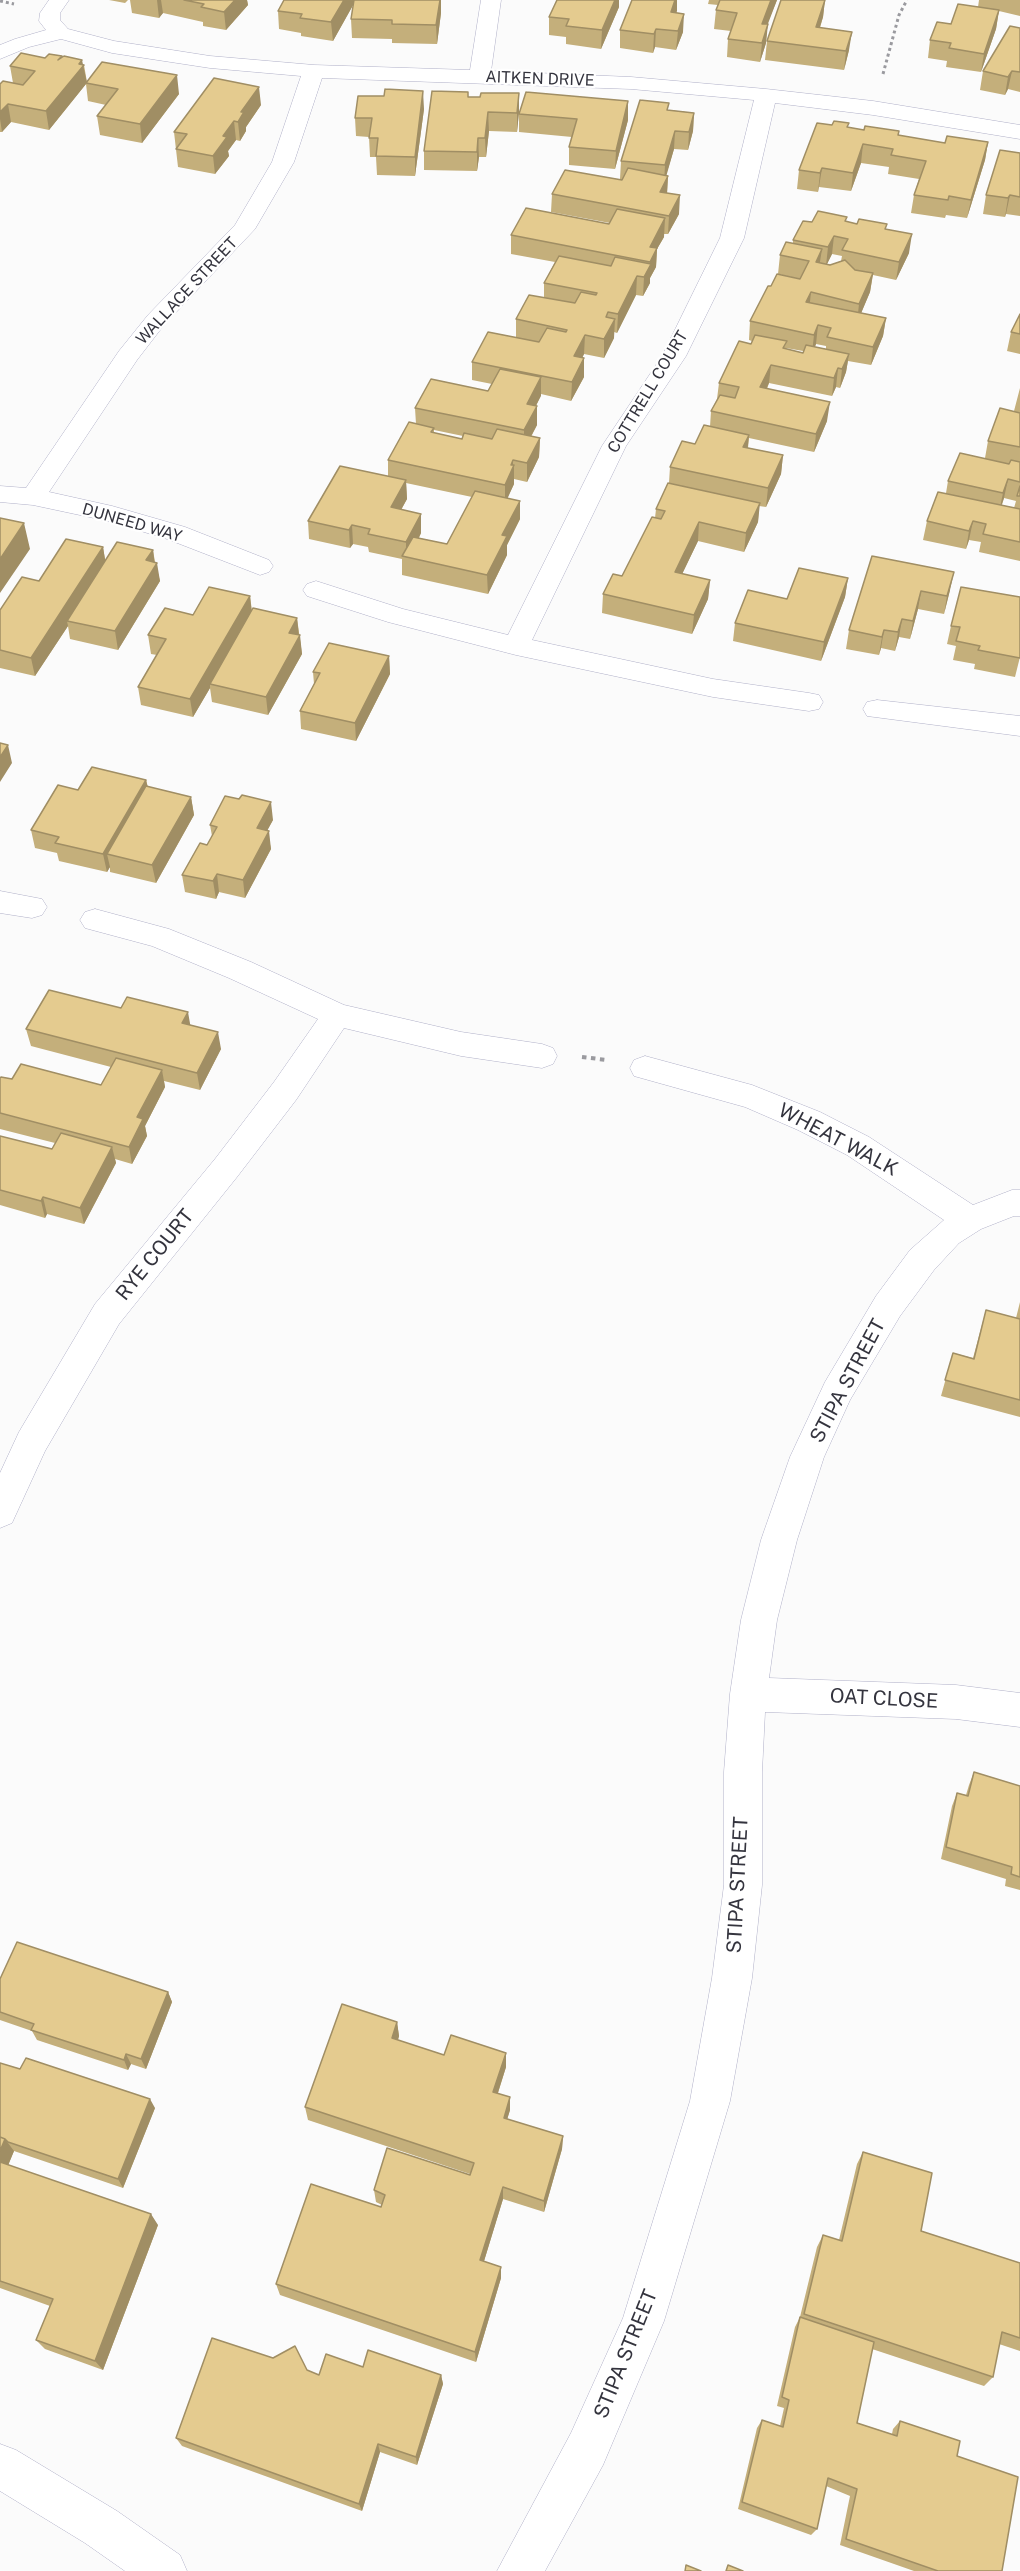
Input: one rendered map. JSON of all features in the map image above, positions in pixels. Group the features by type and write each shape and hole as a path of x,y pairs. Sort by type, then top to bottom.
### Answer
{"street":[{"path":"59,0 50,13 49,21 61,33"},
{"path":"480,76 491,0"},
{"path":"0,53 22,43 61,33"},
{"name":"AITKEN DRIVE","path":"61,33 91,42 166,56 314,71 631,83 765,95 884,110 1020,132"},
{"name":"WALLACE STREET","path":"33,497 128,356 156,320 224,252 249,220 283,162 314,71"},
{"name":"COTTRELL COURT","path":"516,646 614,446 674,356 732,238 765,95"},
{"name":"DUNEED WAY","path":"0,494 33,497 112,514 176,533 260,566"},
{"path":"316,590 397,616 516,646 657,677 808,702"},
{"path":"877,709 1020,726"},
{"path":"0,902 32,907"},
{"path":"95,920 159,937 240,970 337,1015 461,1044 542,1056"},
{"name":"RYE COURT","path":"0,1512 31,1443 107,1314 226,1168 285,1091 337,1015"},
{"name":"WHEAT WALK","path":"645,1068 704,1082 752,1097 809,1121 858,1146 970,1220"},
{"path":"970,1220 1020,1203"},
{"name":"STIPA STREET","path":"520,2571 587,2450 643,2321 710,2101 732,1978 742,1885 743,1772 748,1694 759,1620 779,1540 807,1457 837,1392 888,1306 922,1260 948,1234 970,1220"},
{"name":"OAT CLOSE","path":"748,1694 956,1702 1020,1710"},
{"path":"0,2466 101,2528 164,2571"}],"path":[{"path":"882,78 899,15 907,0"},
{"path":"542,1056 584,1057 645,1068"}],"building":[{"path":"184,0 235,0 224,12 201,7 204,4"},
{"path":"284,0 344,0 331,22 300,18 302,14 278,11"},
{"path":"354,0 440,0 436,25 392,24 392,20 351,19"},
{"path":"557,0 615,0 602,30 566,26 569,19 549,17"},
{"path":"632,0 675,0 671,12 684,14 678,31 656,29 654,34 620,30"},
{"path":"720,0 771,0 762,24 768,24 762,43 728,39 737,13 716,10"},
{"path":"781,0 825,0 816,27 852,32 846,51 767,41"},
{"path":"958,4 999,10 984,54 949,48 951,43 930,40 937,22 951,24"},
{"path":"1010,26 1020,28 1020,72 1012,71 1008,77 983,71"},
{"path":"21,53 45,58 49,54 62,56 58,60 64,56 82,60 79,64 84,65 46,111 8,104 0,112 0,84 3,81 23,85 35,71 10,66"},
{"path":"102,62 177,75 140,124 97,116 118,89 86,83"},
{"path":"214,78 259,87 241,112 244,112 238,122 234,121 223,136 227,137 213,156 176,149 187,134 174,132"},
{"path":"385,89 423,91 415,157 376,156 378,138 369,138 372,118 355,118 358,96 384,96"},
{"path":"432,91 468,92 468,97 480,97 481,93 519,93 517,113 488,112 485,138 478,138 477,152 424,151"},
{"path":"526,92 628,101 616,151 569,147 577,119 519,114"},
{"path":"640,100 669,103 667,110 694,113 689,132 675,131 665,165 621,161"},
{"path":"834,121 849,123 847,127 864,130 865,126 899,131 898,135 945,143 947,136 988,142 971,200 949,196 948,200 914,195 926,161 891,155 893,149 863,144 853,173 822,168 820,173 799,170 817,123 832,125"},
{"path":"1000,150 1020,153 1020,197 986,195"},
{"path":"628,168 668,176 660,192 680,195 669,216 552,194 565,170 622,180"},
{"path":"526,208 609,224 617,209 665,218 650,247 657,248 650,262 511,235"},
{"path":"818,211 847,217 845,221 857,224 859,219 887,224 885,229 912,234 899,262 842,250 848,239 834,236 828,247 793,240 803,221 812,222"},
{"path":"786,242 822,249 816,262 830,265 845,260 855,270 873,273 859,304 811,292 806,302 886,318 873,347 827,337 831,328 818,325 814,335 750,321 768,286 771,286 777,274 800,279 809,261 780,255"},
{"path":"559,256 611,266 615,257 651,264 644,277 637,276 618,314 608,312 606,317 615,319 604,339 585,335 574,356 584,358 572,382 472,362 488,332 539,342 547,328 566,332 567,330 516,319 529,295 575,303 581,292 596,295 597,293 544,283"},
{"path":"1020,314 1020,334 1011,332"},
{"path":"755,335 787,341 783,348 803,353 806,345 849,354 842,369 838,368 834,378 771,365 760,387 830,402 816,434 711,411 720,395 735,398 739,387 719,383 739,341 751,344"},
{"path":"500,369 541,377 527,404 537,406 524,430 415,408 431,379 488,391"},
{"path":"1000,408 1020,413 1020,447 988,441"},
{"path":"409,422 434,428 431,432 462,439 464,433 492,439 497,429 540,438 527,463 513,460 511,465 514,465 505,485 388,460"},
{"path":"704,425 749,435 743,447 783,455 768,488 670,467 682,441 695,444"},
{"path":"960,453 1009,464 1011,460 1020,462 1020,482 1008,479 1003,493 948,481"},
{"path":"340,466 406,480 391,507 421,514 406,542 368,534 370,529 352,525 349,530 308,521"},
{"path":"668,483 760,503 746,533 699,522 675,572 710,580 694,615 603,594 613,574 622,576 652,517 661,519 665,511 656,509"},
{"path":"475,491 520,501 502,535 507,536 487,575 402,556 413,537 447,544"},
{"path":"938,492 1020,509 1020,542 983,534 986,524 973,521 969,531 927,521"},
{"path":"0,518 24,523 0,559"},
{"path":"66,539 103,547 31,658 0,650 0,610 22,577 39,581"},
{"path":"117,542 153,550 146,560 157,563 115,631 67,621"},
{"path":"872,556 954,572 947,596 921,591 913,621 902,619 898,632 884,630 882,637 849,630"},
{"path":"799,568 848,578 824,642 735,623 748,590 787,599"},
{"path":"209,587 250,596 190,699 138,687 166,639 148,635 165,608 193,615"},
{"path":"961,587 1020,597 1020,658 978,650 980,646 956,641 960,627 951,626"},
{"path":"253,608 297,618 289,633 300,635 266,697 210,684"},
{"path":"329,643 389,656 355,723 300,711 320,673 313,672"},
{"path":"0,743 8,745 0,757"},
{"path":"92,767 146,780 103,854 55,843 59,837 31,830 58,785 78,790"},
{"path":"146,786 191,797 152,865 107,854"},
{"path":"242,795 271,802 257,828 269,831 243,880 217,874 213,881 182,875 200,843 207,845 217,827 210,825 225,796 239,799"},
{"path":"49,990 121,1008 127,997 188,1012 182,1023 218,1032 197,1073 26,1029"},
{"path":"116,1058 162,1070 137,1117 143,1119 129,1147 0,1113 0,1078 12,1079 21,1064 101,1085"},
{"path":"61,1133 112,1147 80,1208 43,1197 41,1201 0,1190 0,1136 52,1149"},
{"path":"986,1310 1020,1319 1020,1400 945,1380 953,1353 974,1359"},
{"path":"974,1772 1020,1786 1020,1877 1011,1874 1012,1867 946,1847 957,1793 968,1796"},
{"path":"17,1942 168,1992 141,2059 126,2054 124,2060 31,2030 34,2024 0,2012 0,1979"},
{"path":"342,2004 397,2022 392,2038 444,2055 451,2035 506,2053 493,2092 510,2097 504,2118 563,2136 544,2201 503,2187 480,2260 501,2267 475,2352 276,2284 311,2184 381,2207 385,2195 374,2190 387,2148 470,2175 474,2163 305,2107"},
{"path":"26,2058 150,2099 118,2179 8,2142 0,2137 0,2063 20,2069"},
{"path":"0,2137 5,2139 0,2151"},
{"path":"863,2152 932,2173 921,2231 1020,2263 1020,2338 1002,2332 993,2377 804,2314 823,2235 842,2241"},
{"path":"0,2162 151,2214 95,2361 36,2340 53,2299 0,2281"},
{"path":"800,2317 874,2342 857,2423 897,2436 900,2421 960,2441 957,2456 1018,2477 1002,2571 938,2571 846,2539 857,2489 828,2478 817,2529 742,2502 762,2420 783,2427 789,2400 782,2397"},
{"path":"212,2338 273,2358 295,2346 307,2370 319,2375 326,2354 363,2367 368,2350 441,2375 416,2457 378,2444 359,2504 176,2438"},
{"path":"686,2565 701,2571 685,2571"},
{"path":"728,2565 743,2571 726,2571"}]}
